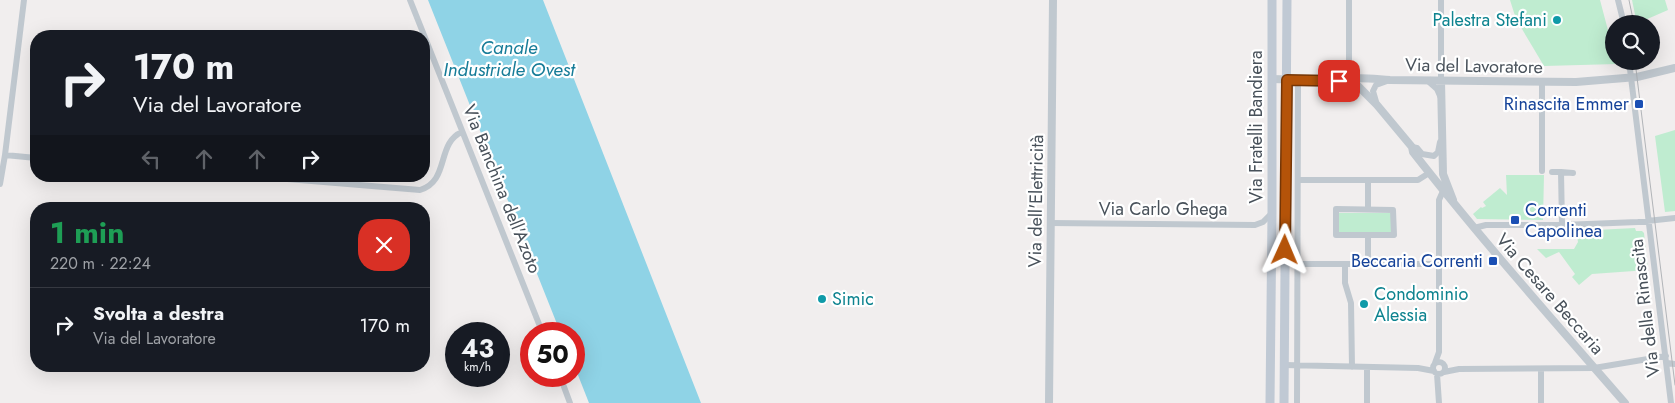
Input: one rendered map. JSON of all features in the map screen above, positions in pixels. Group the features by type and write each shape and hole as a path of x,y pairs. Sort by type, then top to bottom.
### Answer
{"main road":[{"name":"Via Fratelli Bandiera","path":"1270,403 1272,0"},
{"name":"Via Fratelli Bandiera","path":"1284,403 1287,0"}],"street":[{"path":"0,184 24,0"},
{"name":"Via Banchina dell'Azoto","path":"410,0 422,30"},
{"name":"Via dell'Elettricità","path":"1050,403 1053,0"},
{"path":"1349,0 1349,78"},
{"path":"1441,0 1441,81"},
{"path":"1618,0 1622,15"},
{"name":"Via Banchina dell'Azoto","path":"430,51 538,322"},
{"name":"Via del Lavoratore","path":"1272,79 1339,81 1349,78 1428,81 1576,82 1630,78 1675,68"},
{"name":"Via della Rinascita","path":"1630,70 1671,403"},
{"path":"1441,71 1437,76 1428,81 1437,89 1441,98"},
{"path":"1377,105 1373,91 1376,85 1390,80"},
{"name":"Via Cesare Beccaria","path":"1339,81 1357,85 1377,105 1412,147 1412,152 1429,174 1502,264 1625,403"},
{"name":"Via Cesare Beccaria","path":"1441,81 1444,174 1454,204"},
{"path":"1542,82 1542,171"},
{"path":"1297,403 1298,87"},
{"path":"323,182 420,190 436,180 450,142 456,134 462,132"},
{"path":"1412,147 1417,148 1422,154 1434,156 1438,152 1442,136"},
{"path":"5,155 30,157"},
{"path":"1552,172 1573,173"},
{"path":"1561,172 1562,225"},
{"path":"1298,180 1418,180 1429,174"},
{"path":"1368,180 1368,209"},
{"path":"1440,403 1438,370 1439,200 1443,191"},
{"path":"1336,209 1393,210 1394,235 1368,235 1336,235 1336,209"},
{"name":"Via Carlo Ghega","path":"1050,224 1255,224 1262,222 1272,213"},
{"path":"1474,228 1486,225 1562,225 1675,218"},
{"path":"1368,235 1368,264"},
{"path":"1298,264 1439,264"},
{"path":"1345,264 1345,283 1352,314 1352,367"},
{"path":"1438,370 1446,369 1439,352"},
{"path":"1284,365 1438,370 1594,368 1666,356"},
{"path":"1667,363 1675,364"},
{"path":"1444,364 1459,369"},
{"path":"1367,368 1367,403"},
{"path":"1541,369 1542,403"},
{"path":"564,387 570,403"}],"green space":[{"path":"1510,0 1600,0 1605,19 1605,64 1544,66 1516,19"},
{"path":"1632,0 1665,0 1668,10 1656,15 1635,15"},
{"path":"1675,130 1675,211 1665,212 1655,136"},
{"path":"1506,175 1544,175 1543,220 1477,219 1473,214 1481,207 1486,206 1483,202 1500,188 1507,195"},
{"path":"1339,213 1391,213 1391,232 1339,232"},
{"path":"1635,228 1636,231 1644,233 1648,270 1592,274 1579,285 1572,277 1575,274 1559,252 1546,258 1537,249 1574,249 1578,242 1576,231"}],"water":[{"name":"Canale Industriale Ovest","path":"428,0 543,0 701,403 589,403 583,387 585,387 585,322 556,322"}],"tram line":[{"path":"1629,0 1632,15"},
{"path":"1636,70 1675,385"}],"place":[{"name":"Palestra Stefani","path":"1557,20"},
{"name":"Rinascita Emmer","path":"1639,104"},
{"name":"Correnti Capolinea","path":"1515,220"},
{"name":"Beccaria Correnti","path":"1493,261"},
{"name":"Simic","path":"822,299"},
{"name":"Condominio Alessia","path":"1364,304"}],"route":[{"path":"1285,250 1287,80 1339,81"}]}
